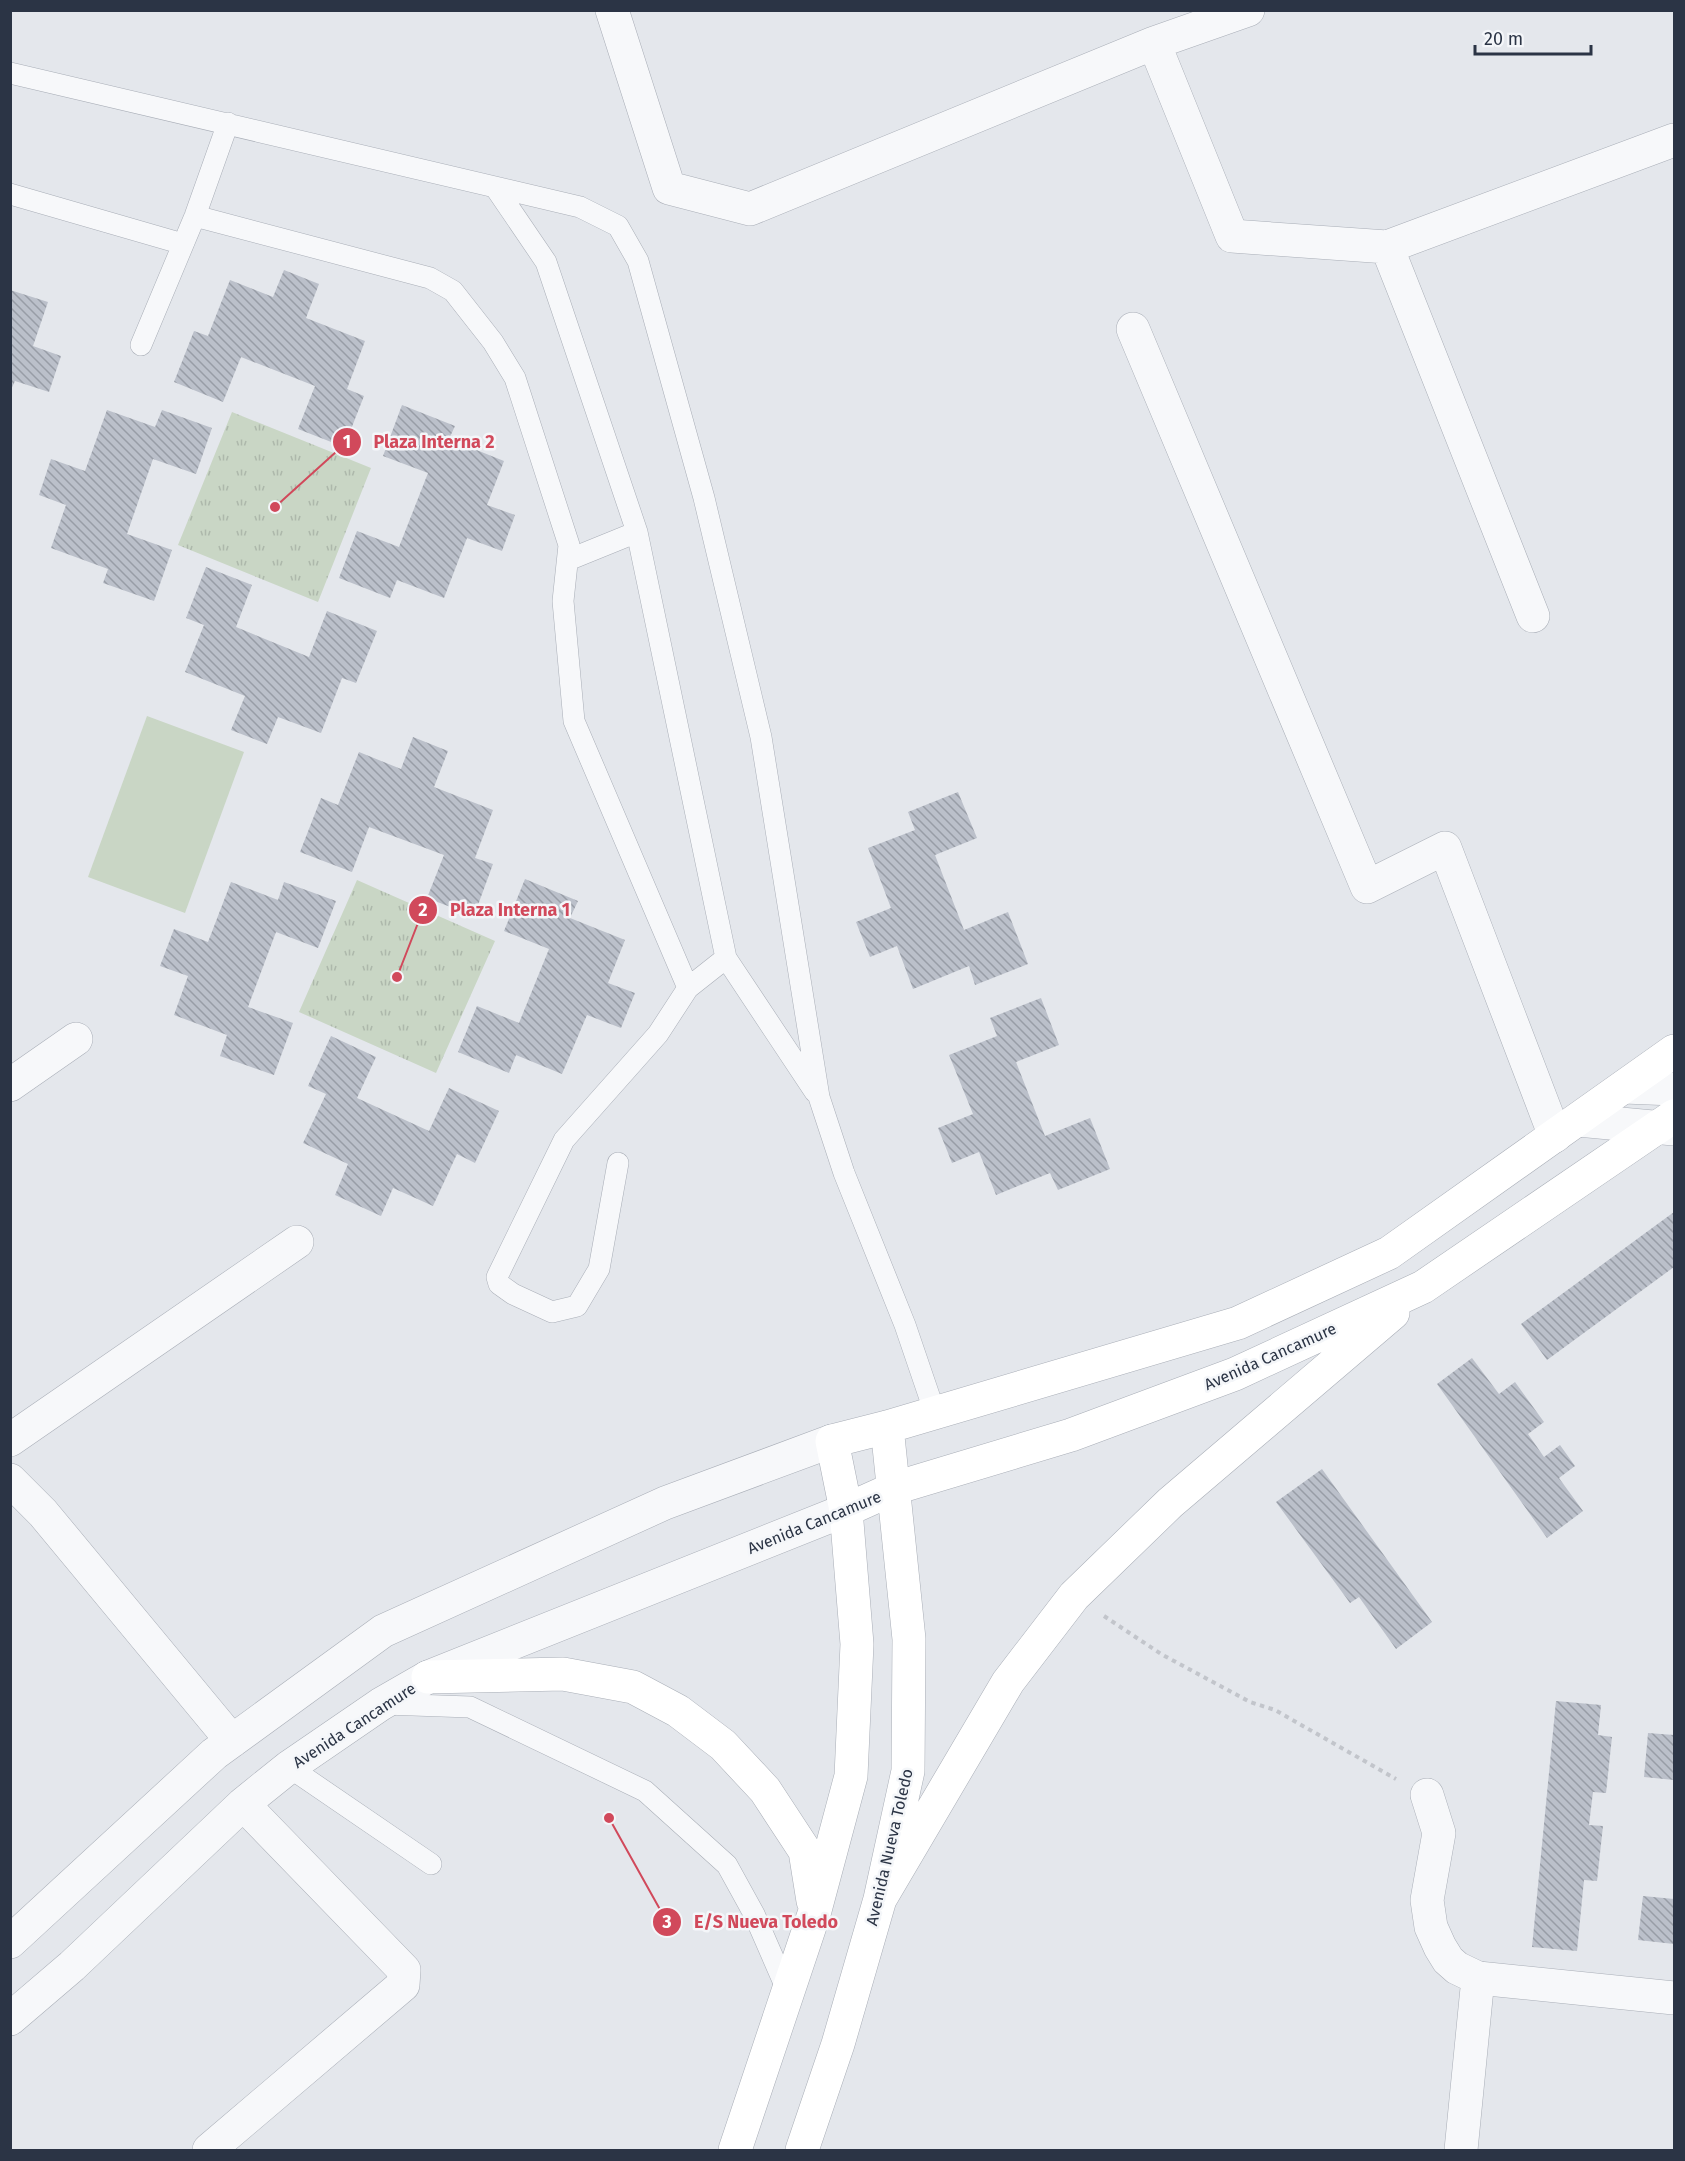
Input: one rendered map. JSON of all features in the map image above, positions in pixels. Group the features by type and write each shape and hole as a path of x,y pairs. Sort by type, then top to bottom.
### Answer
{"main road":[{"path":"735,2151 814,1914 851,1776 857,1644 846,1510 832,1441 887,1427 1238,1323 1389,1253 1674,1051"},
{"name":"Avenida Cancamure","path":"846,1510 895,1488 1071,1435 1235,1374 1423,1287 1669,1125"},
{"path":"880,1899 1008,1683 1074,1596 1170,1503 1423,1287"},
{"name":"Avenida Nueva Toledo","path":"802,2151 838,2044 880,1899 908,1771 909,1639 887,1427"},
{"path":"428,1677 563,1674 633,1687 678,1711 723,1745 765,1790 806,1851 814,1914"}],"street":[{"path":"612,10 669,188 750,209 1154,43 1248,10"},
{"path":"1154,43 1232,236 1387,248 1674,140"},
{"path":"1387,248 1533,616"},
{"path":"1133,329 1367,887 1445,848 1567,1128 1669,1125"},
{"path":"10,1085 76,1039"},
{"path":"1624,1087 1674,1089"},
{"path":"10,1440 297,1242"},
{"path":"10,1942 214,1754 383,1631 665,1503 832,1441"},
{"path":"10,1480 43,1513 232,1740"},
{"name":"Avenida Cancamure","path":"10,2019 72,1966 243,1804 289,1767 381,1704 428,1677 846,1510"},
{"path":"1427,1795 1439,1833 1427,1900 1431,1927 1448,1960 1457,1968 1478,1978 1674,1998"},
{"path":"209,2151 403,1985 404,1970 243,1804"},
{"path":"1461,2151 1478,1978"}],"lane":[{"path":"10,73 580,207 618,226 638,261 704,498 761,736 819,1097 844,1173 905,1325 935,1413"},
{"path":"141,345 195,216 228,123"},
{"path":"495,187 546,262 637,532 726,958 819,1097"},
{"path":"10,194 183,244"},
{"path":"195,216 430,278 453,291 493,342 515,378 569,545 563,601 574,722 688,988"},
{"path":"568,560 637,532"},
{"path":"618,1163 599,1269 578,1306 552,1312 513,1294 500,1284 497,1277 564,1140 658,1034 688,988 726,958"},
{"path":"381,1704 470,1707 645,1791 727,1865 754,1914 788,1992"},
{"path":"289,1767 431,1864"}],"path":[{"path":"1074,1596 1161,1654 1250,1702 1275,1710 1378,1770 1427,1795"}],"green space":[{"path":"232,412 371,468 318,602 178,545"},
{"path":"147,716 244,752 185,913 88,877"},
{"path":"357,880 495,941 436,1073 299,1012"}],"building":[{"path":"284,270 319,284 306,318 365,341 347,389 364,396 344,447 298,429 315,386 241,357 223,402 174,382 194,331 208,336 230,280 273,297"},
{"path":"10,290 48,302 33,346 61,356 49,392 15,381 10,392"},
{"path":"402,405 455,426 449,439 504,461 487,505 515,515 502,551 467,538 444,598 397,580 390,598 339,578 357,531 399,547 428,473 383,456"},
{"path":"107,410 155,427 162,410 212,428 196,474 153,459 127,534 172,550 154,601 103,583 108,569 51,548 66,505 39,495 51,459 85,471"},
{"path":"206,567 252,585 236,627 309,657 327,611 377,631 356,683 342,678 321,733 278,717 267,744 231,730 245,696 185,672 204,625 186,618"},
{"path":"413,737 448,751 434,787 493,810 475,858 493,864 474,916 427,898 444,855 369,827 352,872 300,852 321,798 338,805 359,752 401,769"},
{"path":"958,792 977,838 935,855 964,930 1008,912 1028,964 975,985 969,966 913,989 897,946 870,957 856,922 891,908 868,848 915,830 908,812"},
{"path":"525,879 578,901 570,918 625,940 608,983 635,993 621,1028 587,1015 562,1074 516,1055 509,1073 458,1052 477,1006 519,1023 549,949 504,931"},
{"path":"231,882 278,900 284,882 336,901 318,948 276,932 248,1007 293,1023 274,1075 220,1056 227,1035 174,1015 188,976 160,966 174,929 208,942"},
{"path":"1041,998 1059,1045 1016,1062 1045,1136 1090,1118 1110,1169 1058,1190 1050,1173 996,1195 979,1152 952,1163 938,1128 973,1114 949,1055 997,1036 990,1018"},
{"path":"331,1036 376,1057 357,1098 429,1131 449,1088 499,1111 475,1163 457,1154 433,1206 393,1188 381,1216 335,1195 348,1164 303,1143 326,1094 308,1086"},
{"path":"1674,1212 1674,1267 1547,1360 1521,1324"},
{"path":"1472,1358 1499,1394 1515,1382 1544,1422 1528,1434 1544,1457 1560,1445 1575,1466 1559,1478 1583,1511 1547,1538 1437,1384"},
{"path":"1322,1469 1432,1622 1396,1649 1359,1597 1350,1603 1276,1502"},
{"path":"1556,1701 1601,1705 1598,1735 1612,1737 1606,1793 1593,1792 1589,1825 1603,1826 1597,1881 1584,1880 1577,1951 1532,1947"},
{"path":"1648,1733 1674,1735 1674,1780 1644,1777"},
{"path":"1643,1896 1674,1899 1674,1944 1638,1940"}],"place":[{"name":"Plaza Interna 2","path":"275,507"},
{"name":"Plaza Interna 1","path":"397,977"},
{"name":"E/S Nueva Toledo","path":"609,1818"}]}
